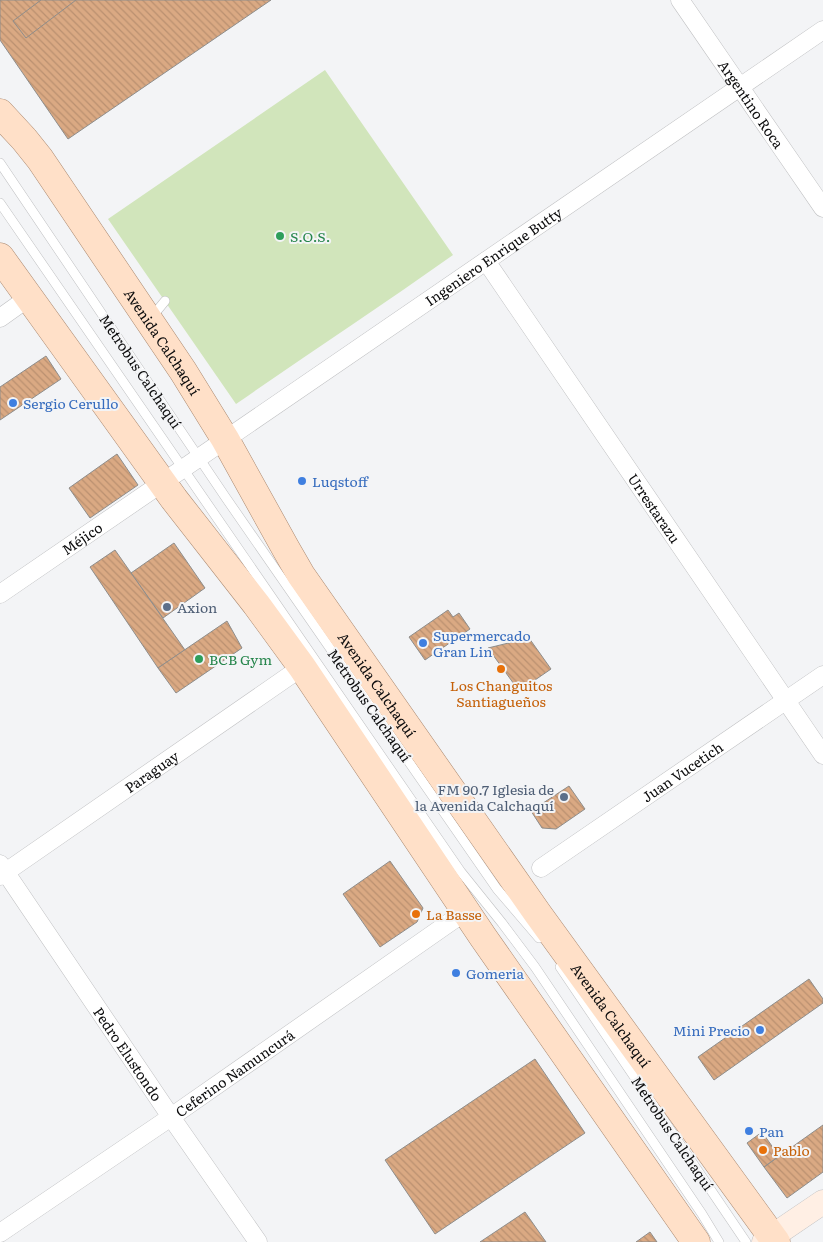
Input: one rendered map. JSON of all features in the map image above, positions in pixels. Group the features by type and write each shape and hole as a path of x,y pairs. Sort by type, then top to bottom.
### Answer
{"main road":[{"name":"Avenida Calchaquí","path":"0,113 40,159 157,311 183,370 225,439 301,575 535,909 771,1240"},
{"path":"0,257 28,298 172,475 174,500 256,604 302,667 483,937 696,1242"},
{"path":"771,1240 823,1202"}],"street":[{"name":"Argentino Roca","path":"680,0 823,208"},
{"name":"Ingeniero Enrique Butty","path":"172,475 823,30"},
{"name":"Urrestarazu","path":"486,261 823,755"},
{"path":"0,318 28,298"},
{"name":"Méjico","path":"0,594 172,475"},
{"name":"Paraguay","path":"2,871 302,667"},
{"name":"Juan Vucetich","path":"541,868 823,676"},
{"name":"Pedro Elustondo","path":"2,871 258,1242"},
{"name":"Ceferino Namuncurá","path":"0,1233 466,912"}],"lane":[{"name":"Metrobus Calchaquí","path":"0,163 226,498 497,889 543,942"},
{"name":"Metrobus Calchaquí","path":"0,203 172,475 461,872 535,968 719,1242"},
{"name":"Metrobus Calchaquí","path":"554,959 746,1242"}],"green space":[{"name":"S.O.S.","path":"325,70 453,255 236,404 108,219"}],"building":[{"path":"0,0 271,0 68,139 0,40"},
{"path":"41,0 76,0 26,38 13,21"},
{"name":"Sergio Cerullo","path":"46,356 61,379 0,420 0,387"},
{"path":"117,454 138,485 90,518 69,488"},
{"path":"174,543 205,588 163,618 131,573"},
{"path":"115,550 185,650 158,668 90,567"},
{"path":"448,610 453,617 459,613 470,629 425,660 409,637"},
{"name":"BCB Gym","path":"227,621 242,648 176,693 158,668"},
{"path":"529,638 551,669 519,691 488,648"},
{"name":"FM 90.7 Iglesia de la Avenida Calchaquí","path":"569,786 585,809 556,829 542,828 531,811"},
{"path":"390,861 423,908 417,922 380,947 343,894"},
{"name":"Mini Precio","path":"809,979 823,999 823,1003 714,1080 698,1057"},
{"path":"535,1059 585,1133 435,1234 385,1160"},
{"path":"823,1125 823,1172 787,1198 764,1167"},
{"name":"Pablo","path":"762,1132 779,1156 764,1167 747,1143"},
{"path":"525,1212 546,1242 480,1242"},
{"path":"650,1232 657,1242 636,1242"}],"place":[{"name":"S.O.S.","path":"280,236"},
{"name":"Sergio Cerullo","path":"13,403"},
{"name":"Luqstoff","path":"302,481"},
{"name":"Axion","path":"167,607"},
{"name":"Supermercado Gran Lin","path":"423,643"},
{"name":"BCB Gym","path":"199,659"},
{"name":"Los Changuitos Santiagueños","path":"501,669"},
{"name":"FM 90.7 Iglesia de la Avenida Calchaquí","path":"564,797"},
{"name":"La Basse","path":"416,914"},
{"name":"Gomeria","path":"456,973"},
{"name":"Mini Precio","path":"760,1030"},
{"name":"Pan","path":"749,1131"},
{"name":"Pablo","path":"763,1150"}]}
